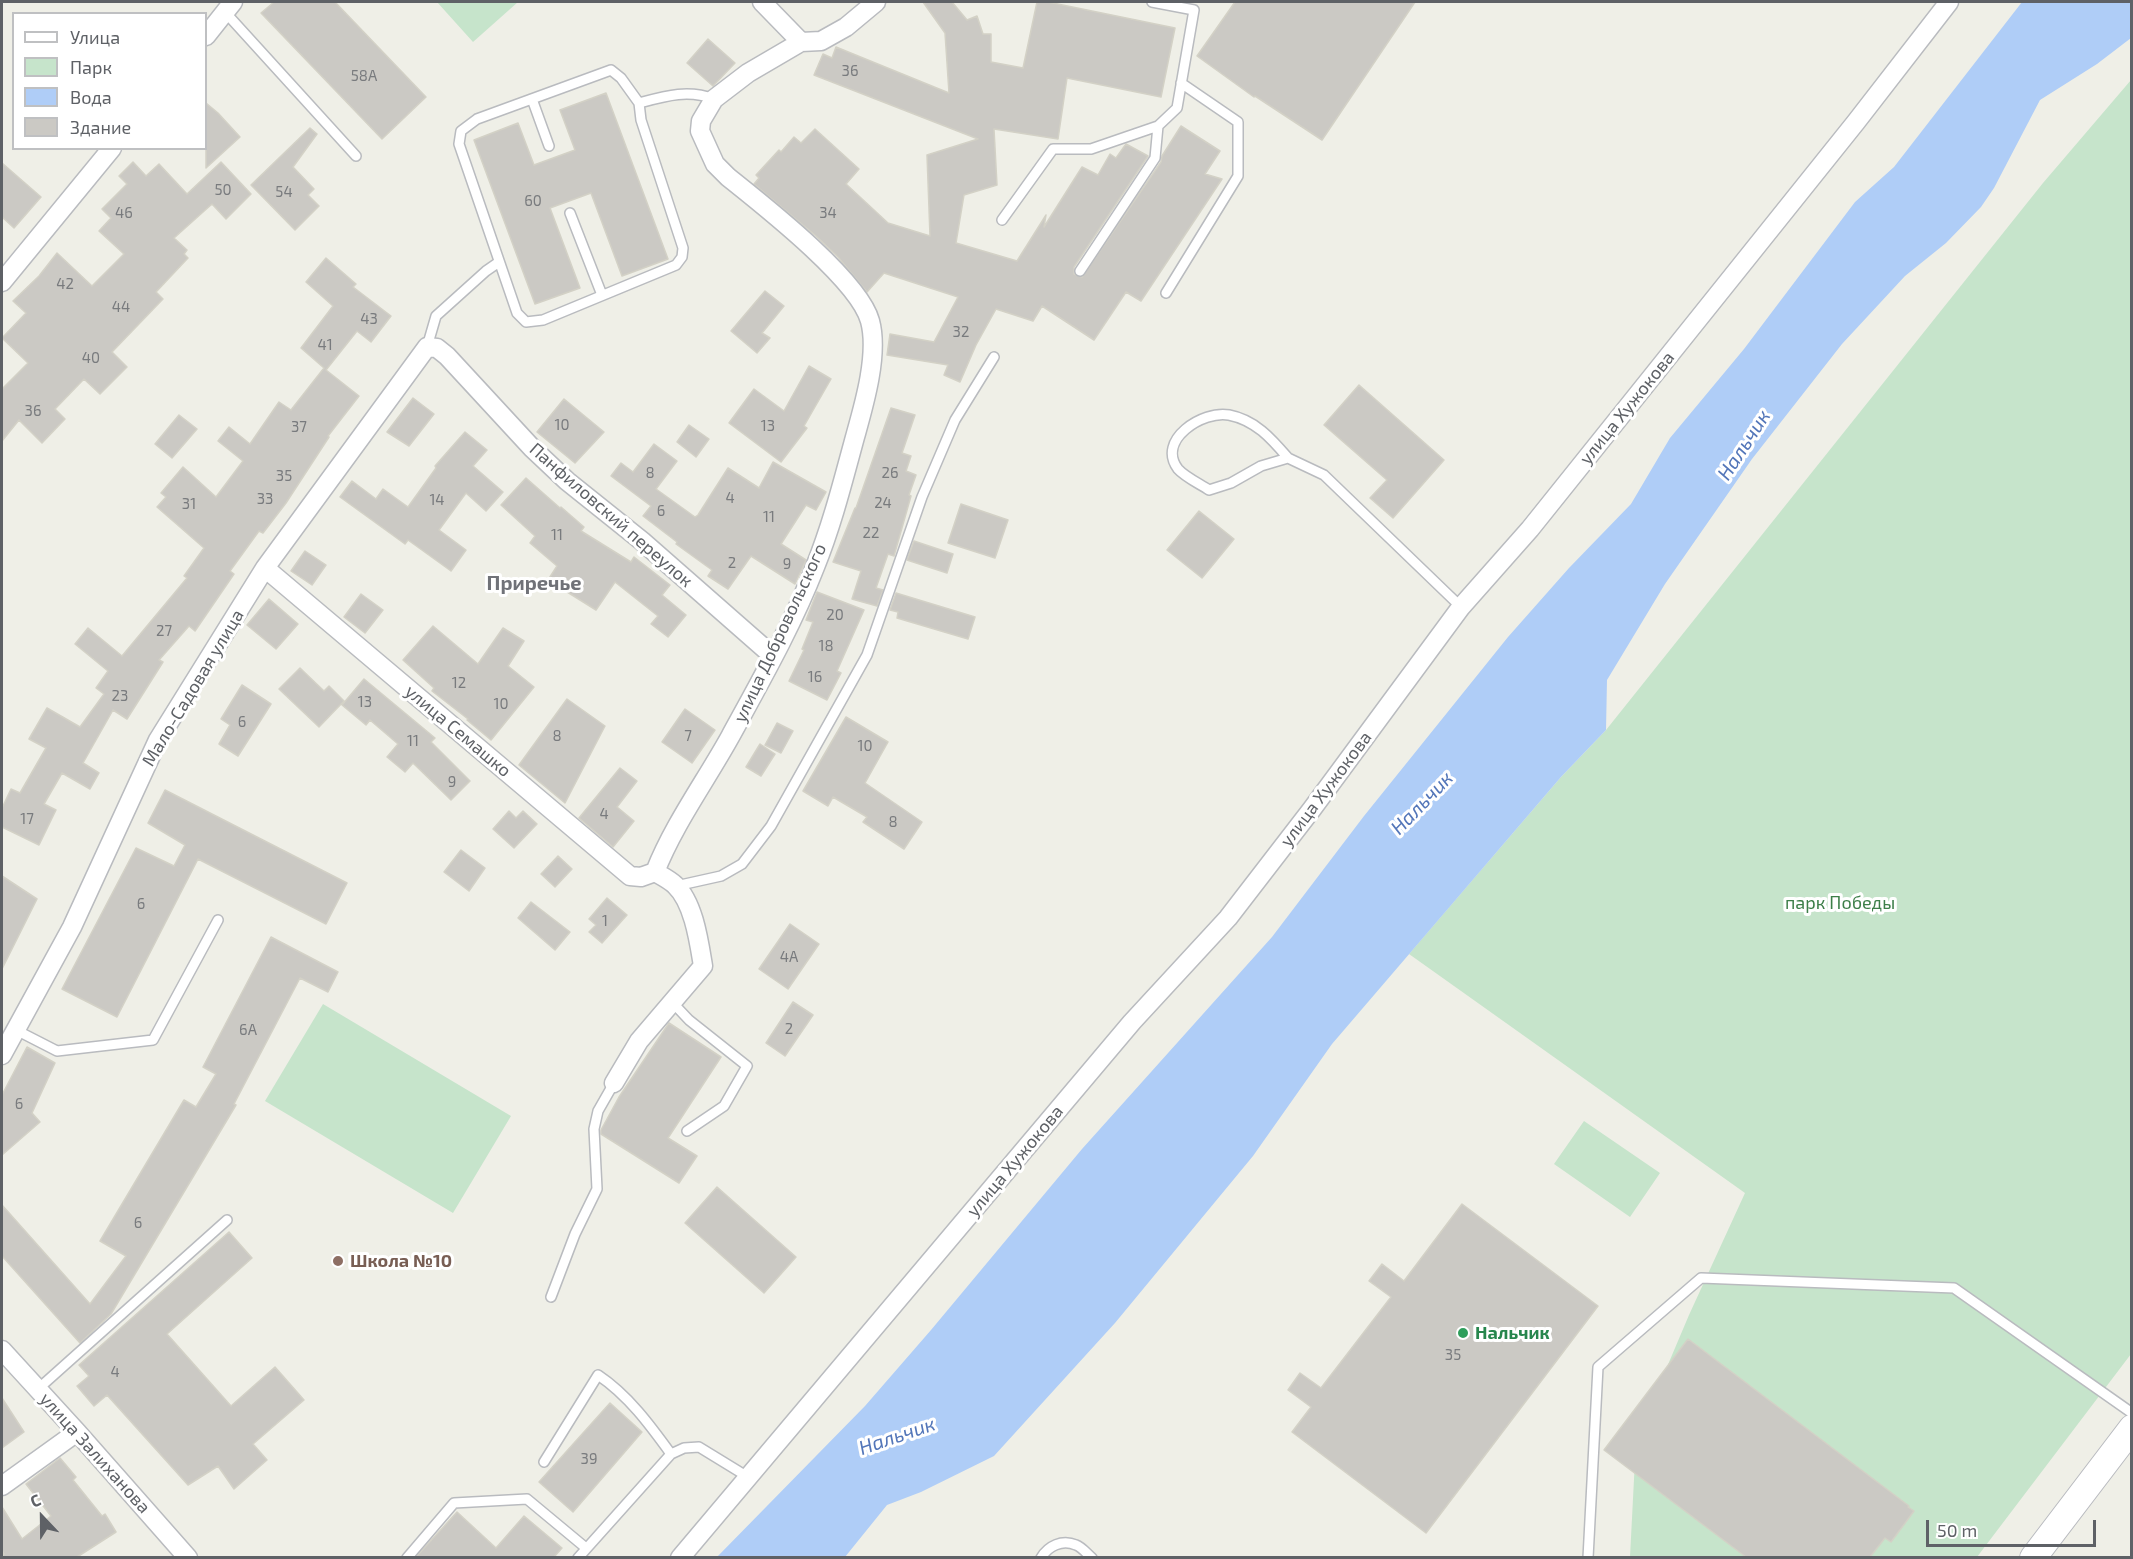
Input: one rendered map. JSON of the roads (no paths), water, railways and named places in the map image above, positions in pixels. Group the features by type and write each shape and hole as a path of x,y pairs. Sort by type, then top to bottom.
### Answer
{"main road":[{"path":"2033,1557 2132,1428"}],"street":[{"path":"762,2 801,42"},
{"name":"улица Добровольского","path":"655,872 664,850 728,740 773,656 815,567 837,501 861,416 871,359 870,321 864,306 814,250 715,164 700,131 701,121 714,99 748,73 801,42 821,41 846,27 876,2"},
{"name":"улица Хужокова","path":"680,1557 1132,1022 1228,918 1312,809 1461,606 1530,529 1842,140 1949,2"},
{"path":"207,35 229,7"},
{"path":"2,282 110,150"},
{"name":"Панфиловский переулок","path":"427,346 437,348 447,356 532,448 567,481 642,542 773,656"},
{"name":"Мало-Садовая улица","path":"2,1055 72,927 158,740 266,568 427,346"},
{"name":"улица Семашко","path":"266,568 630,876 641,877 655,872"},
{"path":"614,1083 639,1041 703,966 699,938 689,907 676,886 655,872"},
{"name":"улица Залиханова","path":"2,1350 188,1557"},
{"path":"2,1486 77,1432"}],"lane":[{"path":"1002,220 1053,149 1092,149 1158,126 1177,108 1194,10 1152,2"},
{"path":"229,7 356,156"},
{"path":"611,70 621,78 639,103 641,120 683,248 682,257 676,266 543,320 526,322 517,314 459,144 460,131 477,118 532,99 611,70"},
{"path":"1166,293 1238,176 1238,122 1181,83"},
{"path":"639,103 674,93 702,94 714,99"},
{"path":"532,99 549,146"},
{"path":"1080,271 1155,158 1158,126"},
{"path":"570,213 602,295"},
{"path":"427,346 436,316 499,262"},
{"path":"676,886 721,876 742,864 771,826 867,655 922,498 955,420 994,357"},
{"path":"1288,458 1261,466 1231,483 1209,490 1178,469 1173,456 1176,438 1190,425 1208,416 1226,414 1242,419 1263,430 1288,458 1324,475 1461,606"},
{"path":"16,1030 57,1051 153,1040 218,920"},
{"path":"672,1002 689,1020 747,1066 724,1106 687,1131"},
{"path":"551,1297 575,1234 597,1189 594,1129 598,1111 614,1083"},
{"path":"38,1389 227,1220"},
{"path":"1588,1557 1598,1367 1701,1278 1954,1288 2132,1413"},
{"path":"544,1462 598,1375 614,1386 650,1425 671,1454"},
{"path":"578,1557 671,1454 684,1448 699,1447 748,1477"},
{"path":"407,1557 454,1503 506,1500 527,1499 586,1548"},
{"path":"1034,1557 1042,1555 1053,1545 1064,1542 1077,1545 1092,1557"}],"water":[{"path":"2022,2 2131,2 2131,38 2097,64 2040,100 1994,188 1981,207 1946,243 1905,276 1842,344 1752,459 1665,584 1607,680 1606,730 1561,777 1332,1044 1253,1156 1115,1323 994,1456 921,1492 887,1505 845,1557 717,1557 865,1406 1082,1149 1272,937 1364,816 1508,637 1569,568 1631,504 1670,438 1744,349 1855,202 1894,167"}],"place":[{"name":"Школа №10","path":"338,1261"},
{"name":"Нальчик","path":"1463,1333"}],"district":[{"name":"Приречье","path":"534,583"}],"park label":[{"name":"парк Победы","path":"1840,903"}]}
